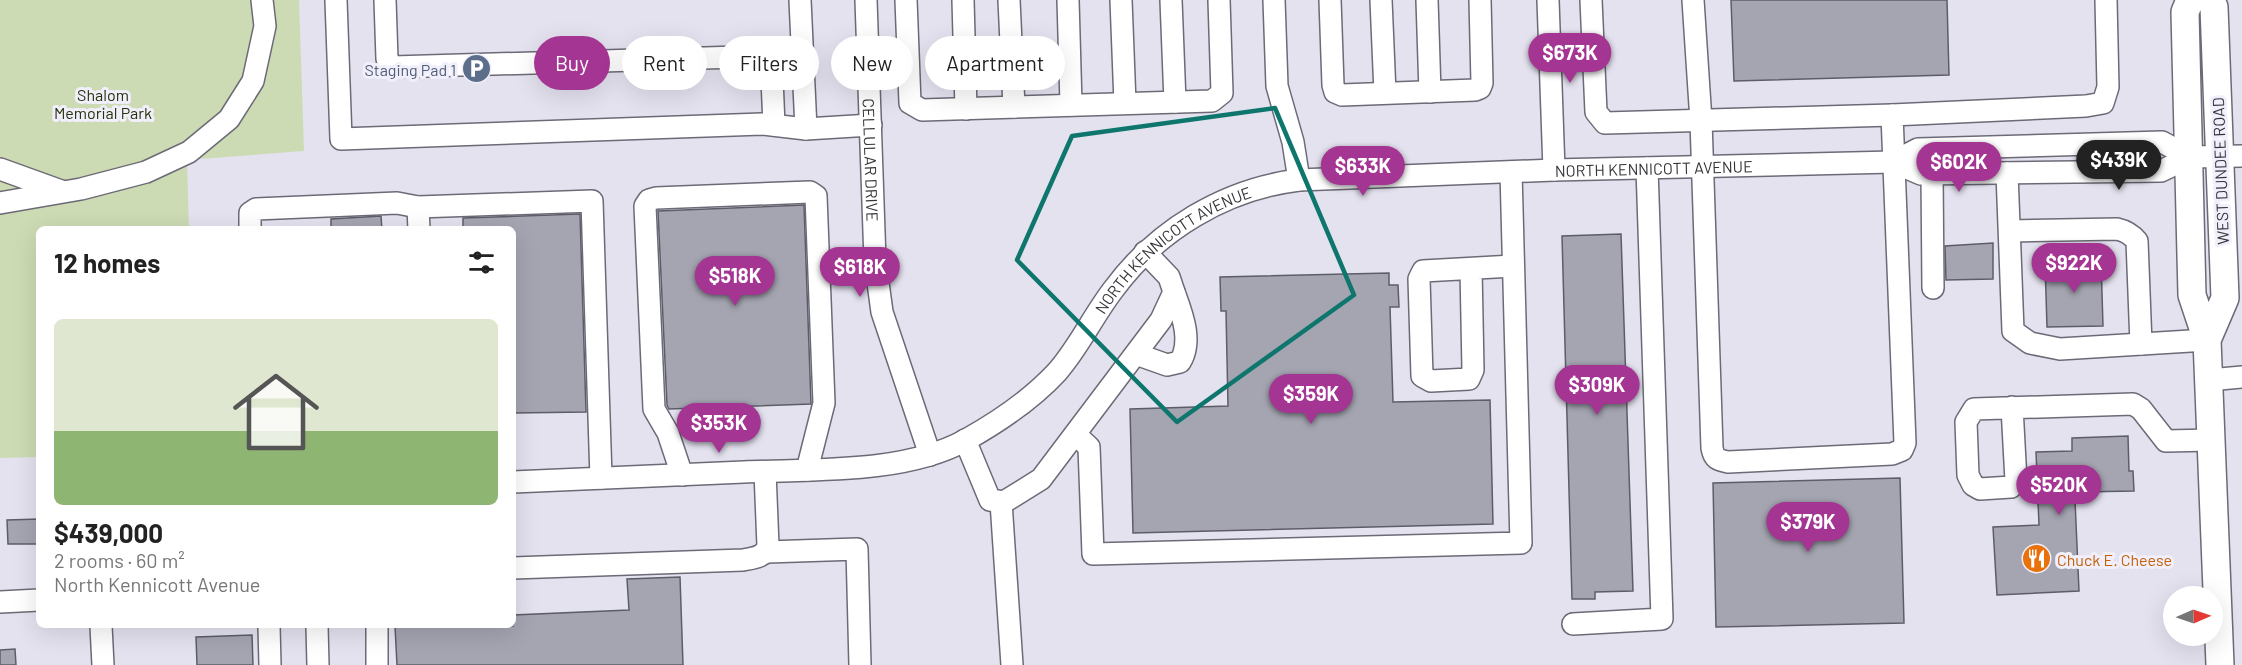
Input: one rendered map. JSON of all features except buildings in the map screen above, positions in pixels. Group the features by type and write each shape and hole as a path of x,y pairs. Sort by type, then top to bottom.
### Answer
{"main road":[{"name":"WEST DUNDEE ROAD","path":"2190,0 2185,12 2192,295 2206,340 2209,380 2214,665"},
{"name":"WEST DUNDEE ROAD","path":"2206,340 2234,297 2231,156 2214,7 2210,0"}],"street":[{"path":"0,203 64,192 146,172 189,152 230,119 254,81 266,26 262,0"},
{"path":"336,0 341,139 774,125 807,129 871,125"},
{"path":"385,0 387,59 393,67 771,56 774,125"},
{"path":"800,0 807,129"},
{"name":"CELLULAR DRIVE","path":"866,0 875,261 882,312 930,455"},
{"path":"906,0 910,103 922,110 1212,101 1222,93 1220,0"},
{"path":"963,0 966,108"},
{"path":"1009,0 1014,107"},
{"path":"1068,0 1071,105"},
{"path":"1122,0 1125,103"},
{"path":"1171,0 1175,102"},
{"path":"1274,0 1277,86 1293,142 1299,180"},
{"path":"1330,0 1335,92 1341,95 1480,88 1482,82 1480,0"},
{"path":"1381,0 1385,93"},
{"path":"1427,0 1430,92"},
{"path":"1548,0 1554,170"},
{"path":"1591,0 1596,112 1605,123 1892,115 2086,106 2103,103 2108,87 2106,0"},
{"path":"1693,0 1701,121 1712,448 1718,460 1728,462 1892,454 1902,450 1905,443 1892,115"},
{"name":"NORTH KENNICOTT AVENUE","path":"1893,162 1918,148 2160,142 2190,157"},
{"name":"NORTH KENNICOTT AVENUE","path":"516,482 807,470 891,464 930,455 965,440 1016,409 1054,374 1112,291 1145,252 1185,222 1221,202 1271,184 1299,180 1554,170 1893,162 1921,174 2164,171 2190,157 2231,156"},
{"path":"1573,624 1662,619 1647,168"},
{"path":"0,169 64,192"},
{"path":"1076,435 1089,447 1093,554 1521,543 1511,172"},
{"path":"2007,173 2013,332 2030,343 2060,349 2206,340"},
{"path":"1932,174 1933,288"},
{"path":"682,475 668,433 654,410 645,206 649,200 656,198 810,192 816,196 824,403 807,470"},
{"path":"250,226 250,213 256,209 397,203 418,207 592,201 601,478"},
{"path":"418,207 419,226"},
{"path":"2010,231 2117,229 2132,235 2137,241 2141,344"},
{"path":"1136,354 1167,365 1180,362 1186,351 1183,318 1168,277 1145,252"},
{"path":"1471,268 1473,370 1469,380 1431,381 1422,376 1419,279 1423,271 1471,268 1513,266"},
{"path":"965,440 990,500 1004,502 1041,479 1161,320 1174,292"},
{"path":"2209,380 2242,377"},
{"path":"2012,407 2133,404 2141,409 2166,441 2211,440"},
{"path":"765,472 767,552"},
{"path":"1001,502 1012,665"},
{"path":"516,568 743,560 759,557 767,552 857,549 860,665"},
{"path":"0,602 36,600"},
{"path":"269,628 270,665"},
{"path":"317,628 318,665"},
{"path":"377,628 377,665"},
{"path":"102,634 103,665"}],"highlighted area":[{"path":"1275,108 1354,295 1177,422 1017,260 1072,136"}],"green space":[{"name":"Shalom Memorial Park","path":"0,0 299,0 304,151 187,160 189,226 36,226 36,457 0,458"}],"place":[{"name":"Staging Pad 1","path":"477,69"},
{"name":"Chuck E. Cheese","path":"2036,559"}]}
